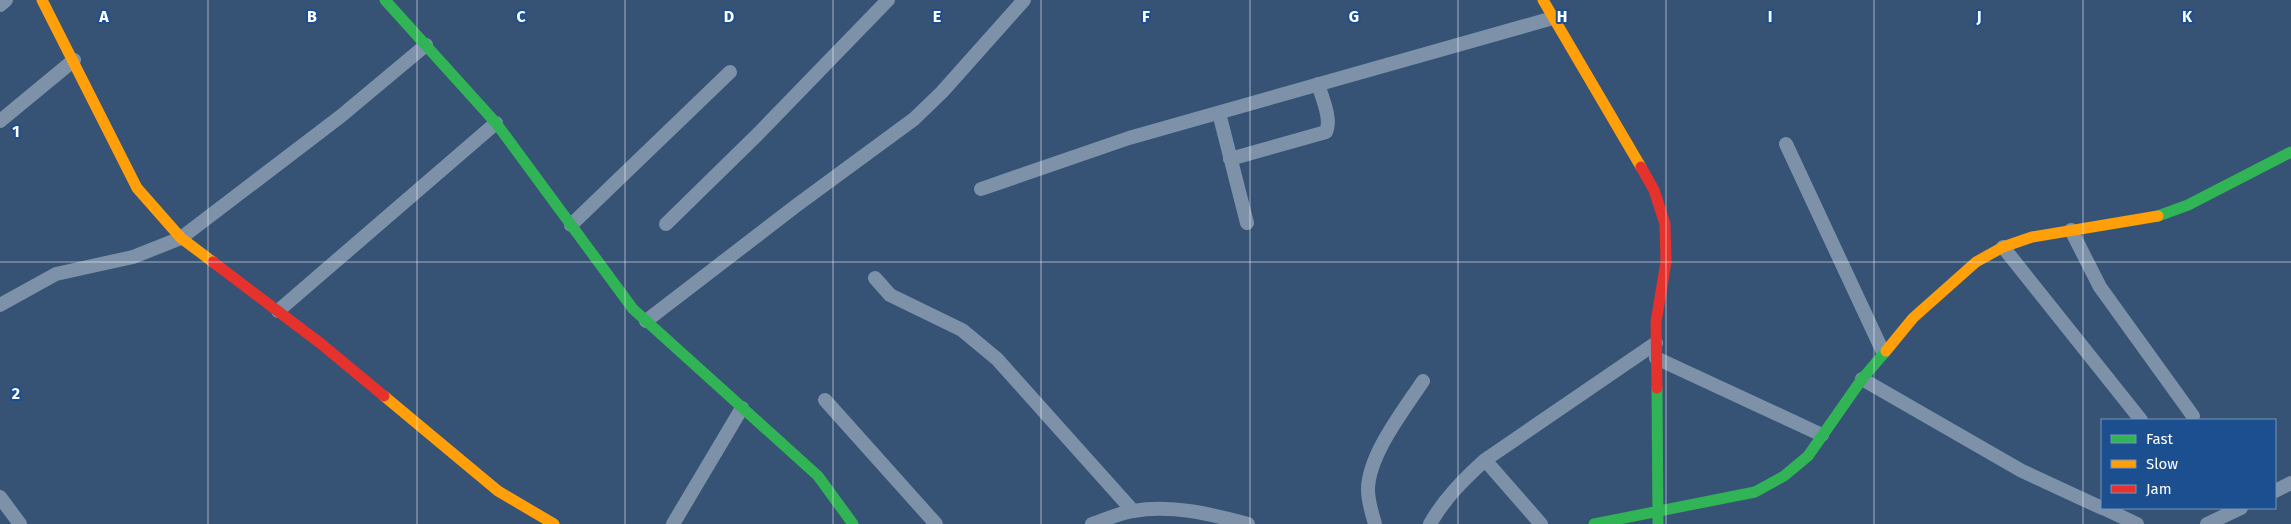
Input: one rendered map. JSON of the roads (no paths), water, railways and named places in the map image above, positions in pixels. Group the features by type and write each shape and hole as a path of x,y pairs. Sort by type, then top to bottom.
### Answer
{"street":[{"path":"0,5 6,0"},
{"path":"42,0 74,60 137,188 181,238 320,343 498,491 554,524"},
{"path":"385,0 496,123 632,309 818,476 852,524"},
{"path":"666,224 758,134 888,0"},
{"path":"646,321 797,205 914,119 942,92 1024,0"},
{"path":"1543,0 1654,190 1665,224 1666,262 1656,322 1658,518"},
{"path":"981,189 1130,138 1553,18"},
{"path":"0,304 56,274 133,257 181,238 341,116 426,45"},
{"path":"0,121 74,60"},
{"path":"571,225 730,72"},
{"path":"1230,158 1326,132 1329,126 1328,118 1318,84"},
{"path":"1219,113 1247,223"},
{"path":"278,312 496,123"},
{"path":"1786,144 1883,352"},
{"path":"1594,524 1658,518 1756,492 1784,476 1808,456 1862,379 1913,318 1976,262 2003,247 2032,237 2151,218 2188,205 2291,152"},
{"path":"2071,230 2100,287 2193,416"},
{"path":"2003,247 2140,419"},
{"path":"874,278 890,295 962,330 980,344 1133,511"},
{"path":"1430,524 1440,506 1484,460 1656,343"},
{"path":"1656,358 1822,436"},
{"path":"1862,379 2022,470 2101,508"},
{"path":"1375,524 1369,503 1370,477 1375,459 1422,381"},
{"path":"825,400 936,524"},
{"path":"673,524 742,408"},
{"path":"1484,460 1541,524"},
{"path":"2276,490 2291,483"},
{"path":"0,497 20,524"},
{"path":"2104,509 2138,524"},
{"path":"2207,524 2239,509"},
{"path":"1092,524 1133,511 1166,510 1207,512 1248,524"}]}
